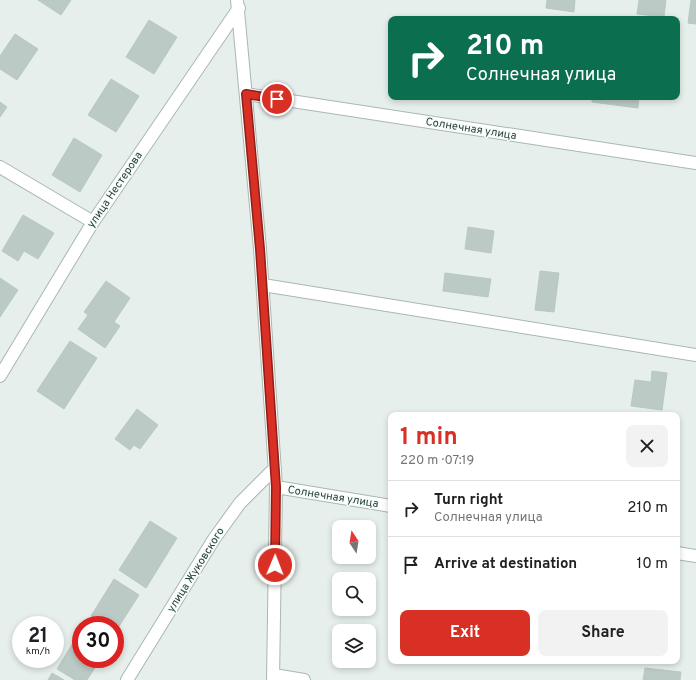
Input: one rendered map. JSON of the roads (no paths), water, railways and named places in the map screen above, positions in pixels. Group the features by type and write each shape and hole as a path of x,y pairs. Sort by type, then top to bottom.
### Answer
{"street":[{"path":"238,4 260,242 275,468 274,677 304,680"},
{"name":"улица Нестерова","path":"0,376 93,222 238,4"},
{"name":"Солнечная улица","path":"246,94 696,163"},
{"path":"0,167 93,222"},
{"path":"263,285 696,355"},
{"name":"улица Жуковского","path":"128,680 214,539 240,503 275,468"},
{"name":"Солнечная улица","path":"276,487 388,506"},
{"path":"680,553 696,556"}]}
